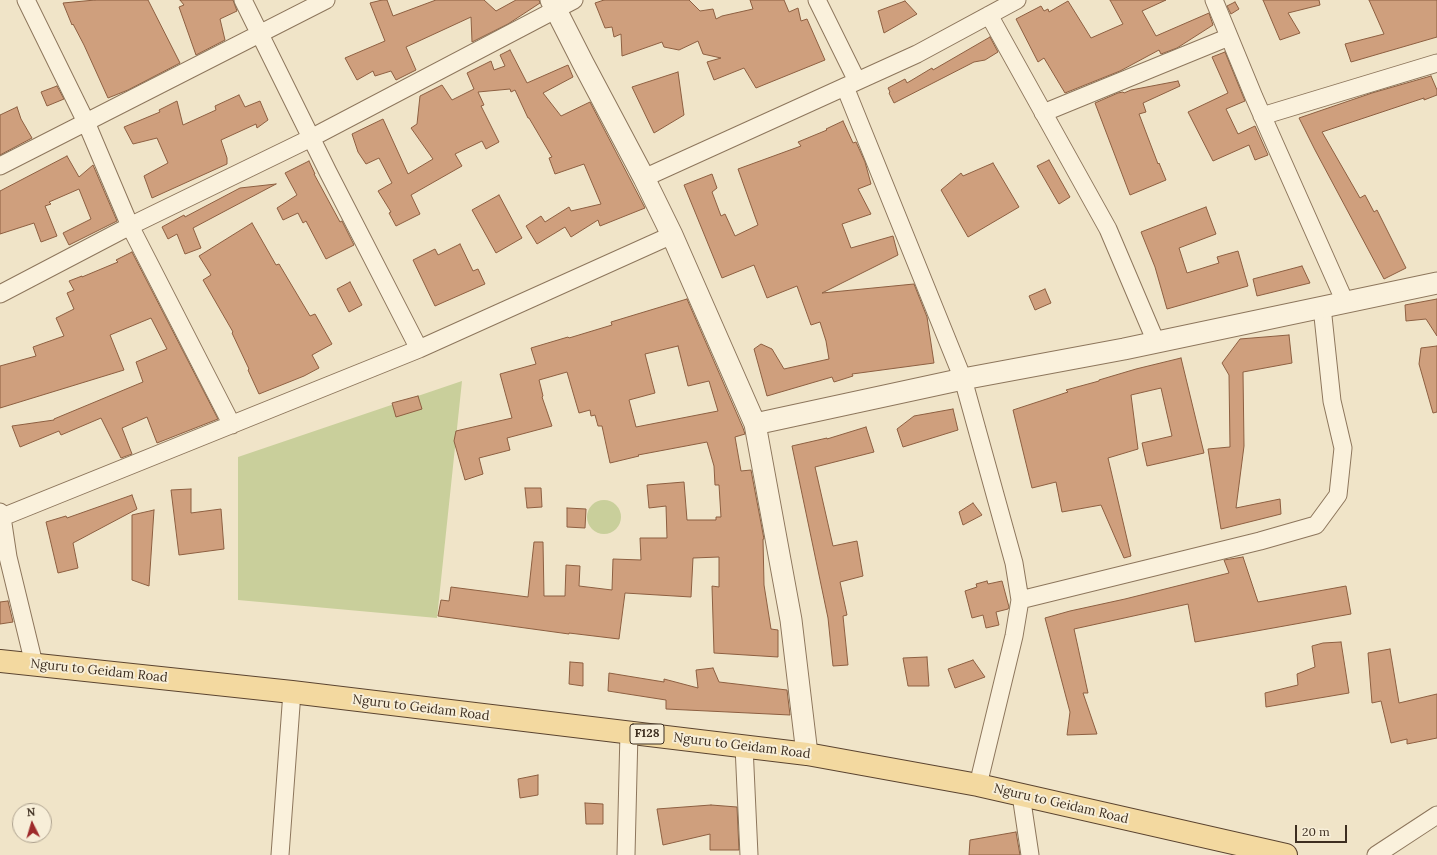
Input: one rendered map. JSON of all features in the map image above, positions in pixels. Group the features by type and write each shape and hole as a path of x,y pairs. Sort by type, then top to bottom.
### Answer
{"main road":[{"name":"Nguru to Geidam Road","path":"0,661 292,692 807,754 978,785 1280,854"}],"street":[{"path":"26,0 86,122 130,226 232,425"},
{"path":"243,0 311,138 419,349"},
{"path":"0,166 326,0"},
{"path":"0,294 130,226 311,138 553,5 574,0"},
{"path":"817,0 851,84 963,379 1014,563 1020,600 1014,636 978,785"},
{"path":"644,178 917,54 1017,0"},
{"path":"1214,0 1262,116 1345,302"},
{"path":"553,5 644,178 672,236 755,424 791,620 807,754"},
{"path":"989,15 1108,229 1156,342"},
{"path":"1043,113 1229,37"},
{"path":"1262,116 1437,63"},
{"path":"34,664 8,557 1,516 419,349 672,236"},
{"path":"755,424 963,379 1156,342 1437,283"},
{"path":"1020,600 1260,541 1316,525 1338,495 1343,448 1332,401 1322,307"},
{"path":"280,855 292,692"},
{"path":"626,855 629,732"},
{"path":"744,746 749,855"},
{"path":"1021,795 1030,855"},
{"path":"1376,855 1437,815"}],"green space":[{"path":"462,381 437,618 238,600 238,457"},
{"path":"601,500 607,500 616,505 620,511 620,523 616,529 607,534 601,534 592,529 587,520 587,514 592,505"}],"building":[{"path":"95,0 148,0 180,63 128,90 108,98 84,45 73,24 72,25 63,3"},
{"path":"180,0 233,0 237,11 220,19 225,40 196,55 179,7 184,5"},
{"path":"387,0 393,16 436,0 484,0 496,11 516,0 539,0 540,3 508,24 472,42 471,17 406,47 416,70 396,80 391,71 375,76 373,71 357,80 345,58 385,41 370,3"},
{"path":"604,0 689,0 700,11 713,9 716,19 722,16 753,9 750,0 784,0 789,12 798,8 801,21 807,19 825,60 756,88 744,68 714,80 707,62 721,58 703,54 698,41 679,50 664,47 662,42 622,56 621,34 614,37 612,27 605,28 595,3"},
{"path":"1110,0 1166,0 1142,11 1156,36 1209,13 1213,25 1177,48 1161,54 1159,50 1120,71 1065,93 1044,58 1038,62 1016,19 1041,6 1044,11 1048,9 1049,12 1068,1 1091,38 1123,24"},
{"path":"1263,0 1319,0 1320,5 1288,13 1300,33 1280,40"},
{"path":"1369,0 1437,0 1437,37 1351,62 1345,44 1384,34"},
{"path":"905,1 917,14 884,33 878,11"},
{"path":"1235,2 1239,9 1231,14 1227,6"},
{"path":"990,37 998,52 985,60 974,62 894,103 888,88 905,79 907,83 932,68 933,70"},
{"path":"510,50 527,83 568,65 573,77 543,93 561,116 590,102 645,208 600,226 598,220 571,237 565,227 537,244 526,226 541,216 545,222 569,207 571,211 601,204 584,164 555,174 549,158 552,157 528,118 515,90 511,92 510,89 478,92 484,105 481,106 499,142 486,149 482,141 455,154 462,166 411,195 420,214 396,226 389,213 391,212 378,191 392,183 379,158 366,164 358,152 352,134 383,119 408,174 433,159 411,128 417,124 420,96 442,85 452,100 474,89 467,73 491,61 494,70 505,66 500,55"},
{"path":"1225,52 1245,101 1226,109 1238,134 1255,126 1268,155 1255,160 1249,145 1213,161 1188,112 1228,93 1212,57"},
{"path":"678,72 684,115 654,133 632,87"},
{"path":"1431,76 1437,90 1437,95 1322,132 1360,198 1365,195 1374,212 1377,210 1406,268 1384,279 1299,118 1372,93"},
{"path":"1178,81 1180,86 1143,103 1146,112 1139,114 1158,164 1159,163 1166,180 1130,195 1095,103 1118,93"},
{"path":"57,86 64,99 47,106 41,92"},
{"path":"239,95 245,107 260,101 268,120 257,128 256,124 221,140 227,158 227,164 152,198 144,176 168,163 157,138 133,144 124,127 160,112 159,110 177,101 183,125 216,110 215,106"},
{"path":"17,107 21,119 32,138 0,155 0,115"},
{"path":"843,121 853,143 856,142 865,162 871,184 858,189 871,214 842,224 851,248 893,236 898,255 822,293 914,284 927,317 934,363 852,374 853,376 834,382 832,377 767,396 754,349 761,344 772,349 784,369 829,359 826,341 820,322 811,325 797,286 767,298 754,265 722,278 684,185 712,174 717,188 712,192 721,216 725,214 735,236 758,225 738,169 801,146 798,142 827,130 826,129"},
{"path":"67,156 79,177 93,165 117,221 69,245 63,233 91,219 79,189 49,202 51,204 45,206 57,236 41,242 34,223 0,234 0,191"},
{"path":"1049,160 1070,197 1059,204 1037,166"},
{"path":"309,161 314,174 340,222 342,221 354,245 326,259 306,221 303,223 298,213 283,220 277,208 297,195 285,173"},
{"path":"993,163 1019,207 968,237 941,190 961,173 963,176"},
{"path":"276,184 193,228 201,248 185,254 177,234 168,239 162,227 184,215 185,217 240,188"},
{"path":"499,195 522,238 496,253 472,210"},
{"path":"1206,207 1216,234 1179,248 1187,273 1219,263 1217,257 1238,251 1248,286 1167,309 1155,267 1141,232"},
{"path":"252,223 276,265 279,264 310,316 315,314 332,344 312,355 319,368 304,376 259,394 232,333 233,332 203,280 211,275 199,256"},
{"path":"460,244 473,271 478,269 485,284 435,306 413,260 435,249 438,255"},
{"path":"132,252 218,419 157,443 147,417 122,428 132,454 121,458 101,418 61,435 59,431 20,447 12,426 54,420 143,382 136,362 167,349 151,318 110,335 124,370 0,408 0,366 36,356 33,347 64,336 56,318 74,309 67,293 74,290 69,281 118,262 116,260"},
{"path":"1302,266 1310,283 1257,296 1253,279"},
{"path":"350,282 362,305 349,312 337,289"},
{"path":"1045,289 1051,303 1035,310 1029,296"},
{"path":"687,299 745,434 735,437 741,471 751,470 764,539 764,585 771,629 778,630 778,657 714,653 712,586 719,587 719,557 693,558 691,597 625,593 619,639 569,634 438,616 441,600 449,601 451,587 528,597 534,542 543,542 544,596 565,596 566,565 580,566 579,586 612,590 613,559 641,560 640,538 667,538 666,506 649,508 647,485 684,482 687,520 716,520 716,517 721,517 719,485 715,485 714,466 707,442 638,455 639,456 610,463 602,426 598,426 595,415 591,416 590,410 579,413 567,372 539,380 542,397 552,426 507,438 510,450 479,458 483,474 465,480 454,441 456,431 512,418 500,374 536,364 531,348 612,325 611,322","holes":["678,346 688,386 709,381 718,411 636,427 629,400 655,393 645,354"]},
{"path":"1437,299 1437,336 1426,319 1406,321 1405,305"},
{"path":"1289,335 1292,363 1243,372 1244,446 1236,508 1280,499 1281,514 1221,529 1208,449 1230,447 1229,375 1222,363 1240,339"},
{"path":"1437,346 1437,412 1433,413 1419,364 1421,348"},
{"path":"1181,358 1204,453 1147,466 1142,443 1172,436 1161,388 1131,395 1138,449 1108,458 1131,556 1124,558 1101,505 1062,512 1056,482 1032,488 1013,410 1068,392 1066,390 1136,369"},
{"path":"418,396 422,409 396,417 392,403"},
{"path":"953,409 958,430 903,447 897,429 914,416"},
{"path":"866,427 874,452 815,467 833,546 857,541 863,576 840,582 847,615 843,616 848,665 833,666 828,618 792,446 827,439"},
{"path":"525,488 541,488 542,507 527,508"},
{"path":"191,489 191,513 221,509 224,549 179,555 171,490"},
{"path":"132,495 137,509 73,543 78,568 58,573 46,522 66,516 67,518"},
{"path":"973,503 982,515 963,525 959,512"},
{"path":"567,508 586,509 585,528 567,527"},
{"path":"154,510 149,586 132,580 132,515"},
{"path":"1243,557 1258,602 1346,586 1351,614 1195,642 1188,604 1074,629 1088,693 1083,693 1097,734 1067,735 1070,712 1045,618 1229,573 1224,560"},
{"path":"987,581 988,584 1002,581 1009,607 1008,609 996,612 999,625 986,628 983,615 972,618 965,591 977,587 976,584"},
{"path":"8,601 13,622 0,624 0,602"},
{"path":"1341,642 1349,693 1266,707 1265,693 1298,685 1297,674 1315,667 1312,646 1323,643"},
{"path":"1390,649 1399,703 1437,694 1437,738 1407,744 1407,739 1391,743 1381,701 1372,703 1368,653"},
{"path":"927,657 929,686 908,686 903,658"},
{"path":"973,660 985,677 955,688 948,669"},
{"path":"570,662 583,663 583,686 569,684"},
{"path":"713,668 719,682 787,690 790,715 666,709 666,700 608,691 609,673 664,682 664,679 698,688 696,670"},
{"path":"538,775 538,795 520,798 518,779"},
{"path":"585,803 603,804 603,824 586,824"},
{"path":"711,805 737,807 739,850 710,850 710,834 663,845 657,809"},
{"path":"1016,832 1020,855 969,855 970,840"}]}
